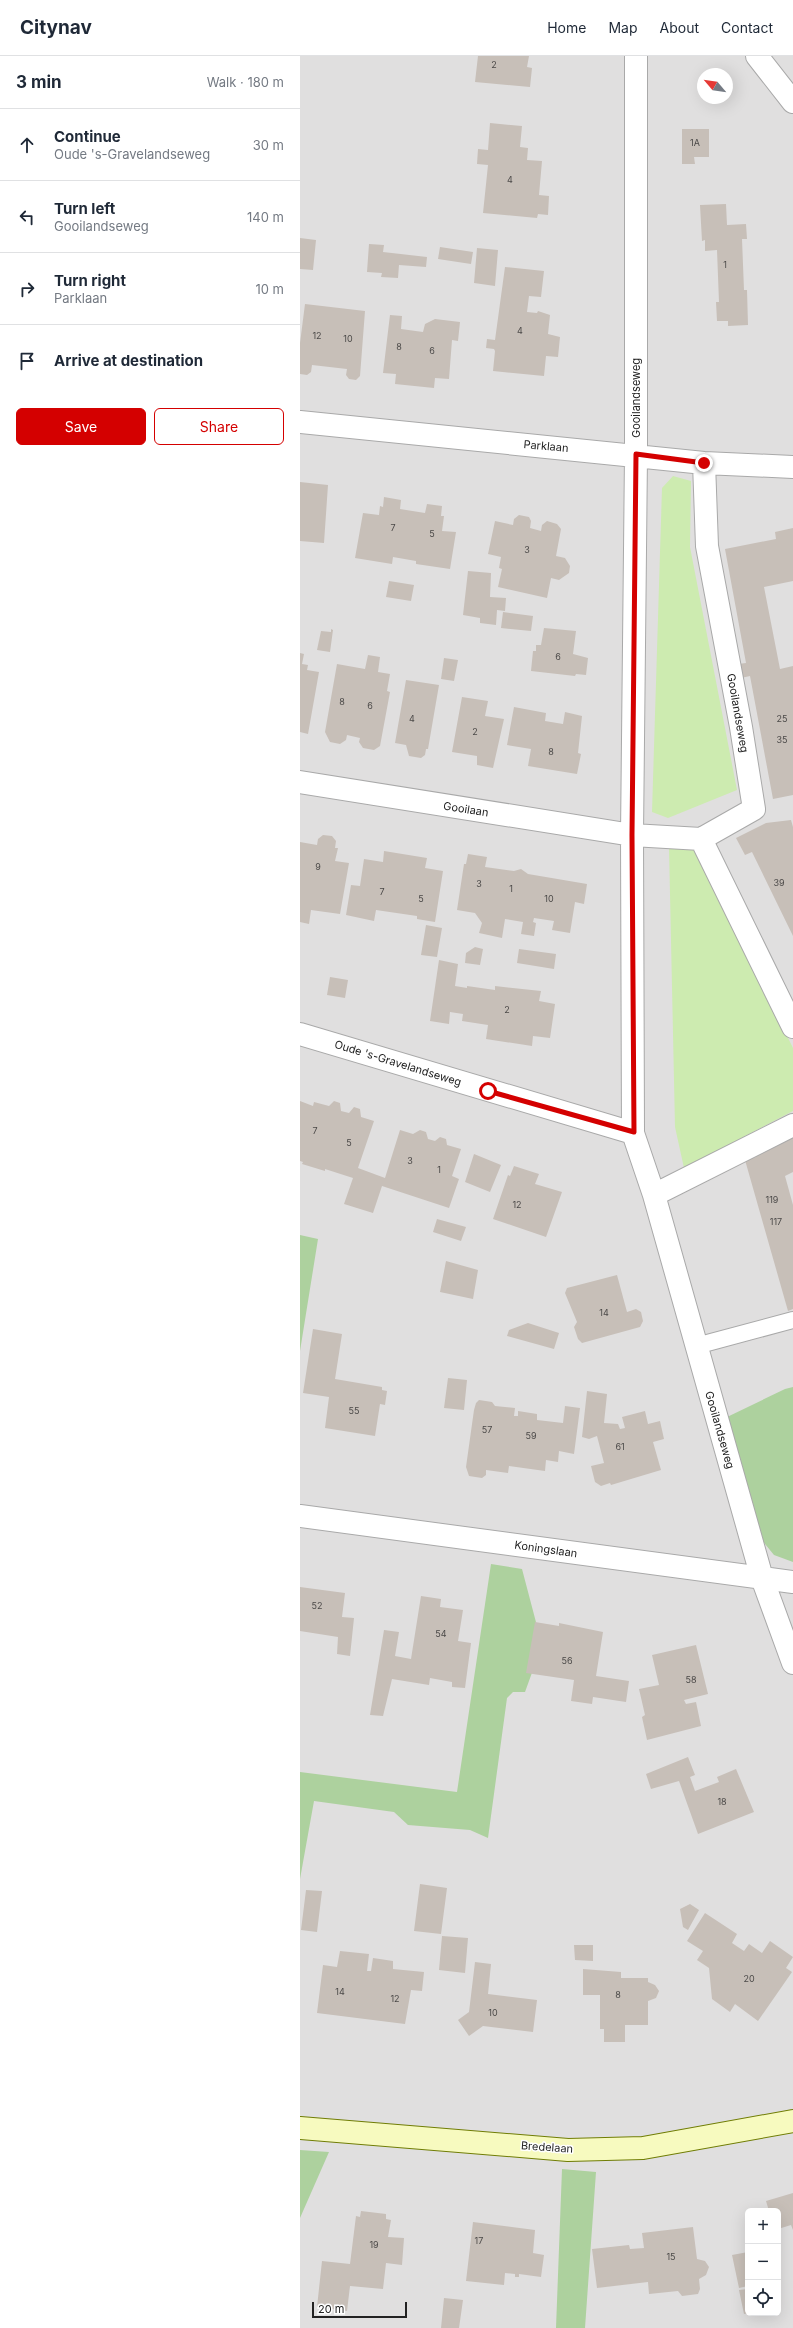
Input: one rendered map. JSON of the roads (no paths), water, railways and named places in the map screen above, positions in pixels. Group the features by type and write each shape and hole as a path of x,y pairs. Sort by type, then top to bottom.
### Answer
{"main road":[{"name":"Bredelaan","path":"300,2128 568,2150 643,2148 793,2121"}],"street":[{"name":"Gooilandseweg","path":"636,56 636,454 632,835 634,1132 654,1195 762,1578 793,1663"},
{"path":"757,56 793,102"},
{"name":"Parklaan","path":"300,422 636,454 704,463 793,467"},
{"name":"Gooilandseweg","path":"701,838 754,809 741,726 707,546 704,463"},
{"name":"Gooilaan","path":"300,782 632,835"},
{"path":"632,835 701,838 793,1027"},
{"name":"Oude 's-Gravelandseweg","path":"300,1034 634,1132"},
{"path":"654,1195 793,1124"},
{"name":"Koningslaan","path":"300,1516 793,1582"}],"lane":[{"path":"696,1346 793,1320"}]}
